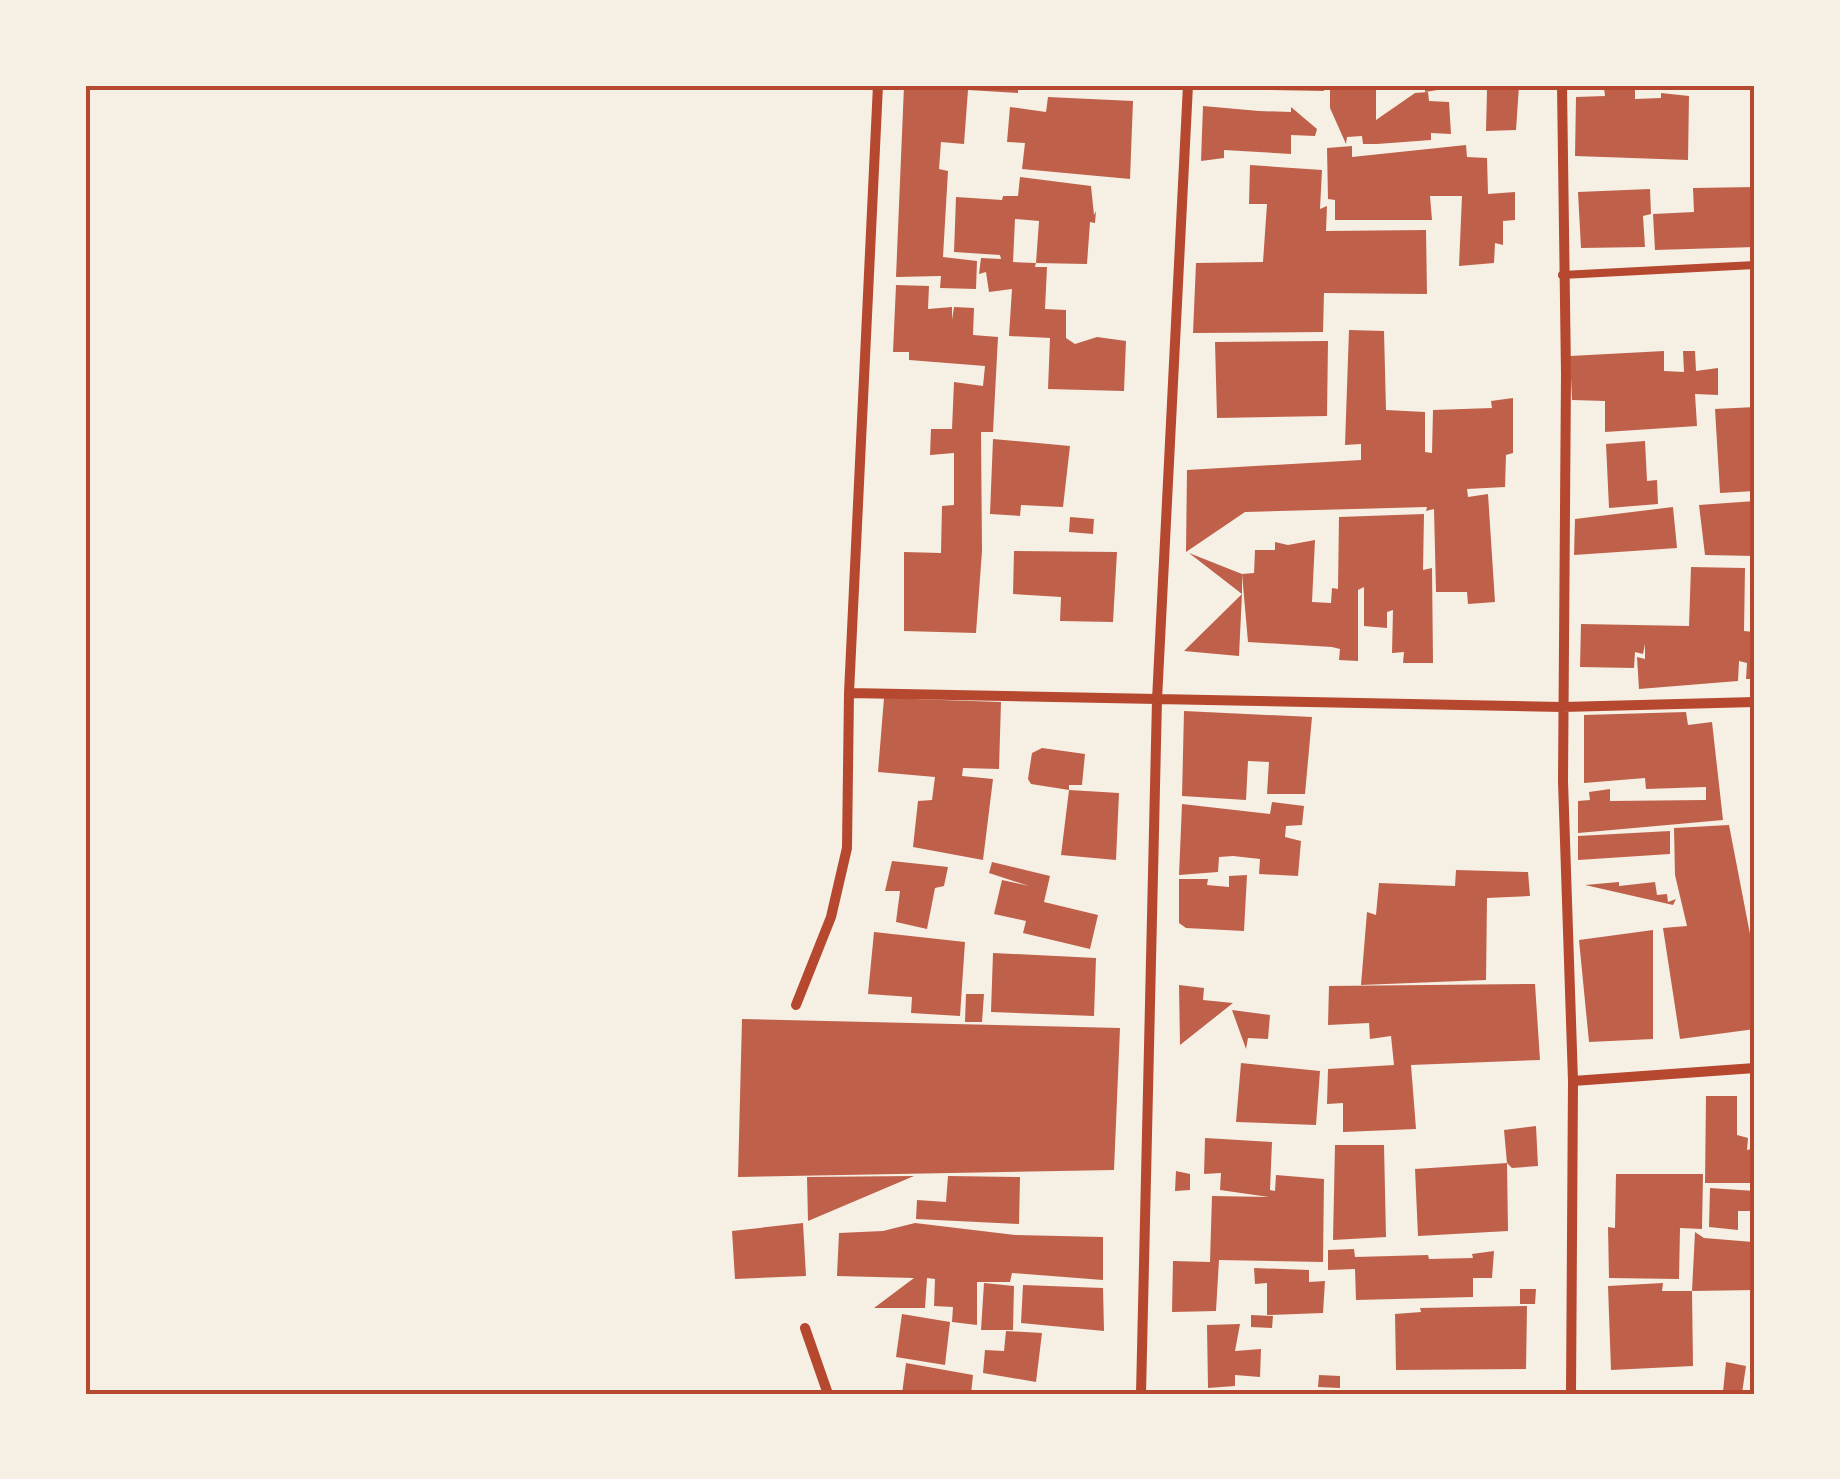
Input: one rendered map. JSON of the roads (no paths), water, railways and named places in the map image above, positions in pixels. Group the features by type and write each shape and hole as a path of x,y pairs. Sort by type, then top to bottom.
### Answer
{"street":[{"path":"796,1005 831,917 847,848 849,692 878,85"},
{"path":"1141,1394 1157,700 1188,85"},
{"path":"1562,85 1566,374 1564,707 1572,1082 1571,1394"},
{"path":"849,692 1564,707 1755,702"},
{"path":"1572,1082 1755,1068"},
{"path":"805,1328 828,1394"}],"lane":[{"path":"1562,274 1755,265"}]}
